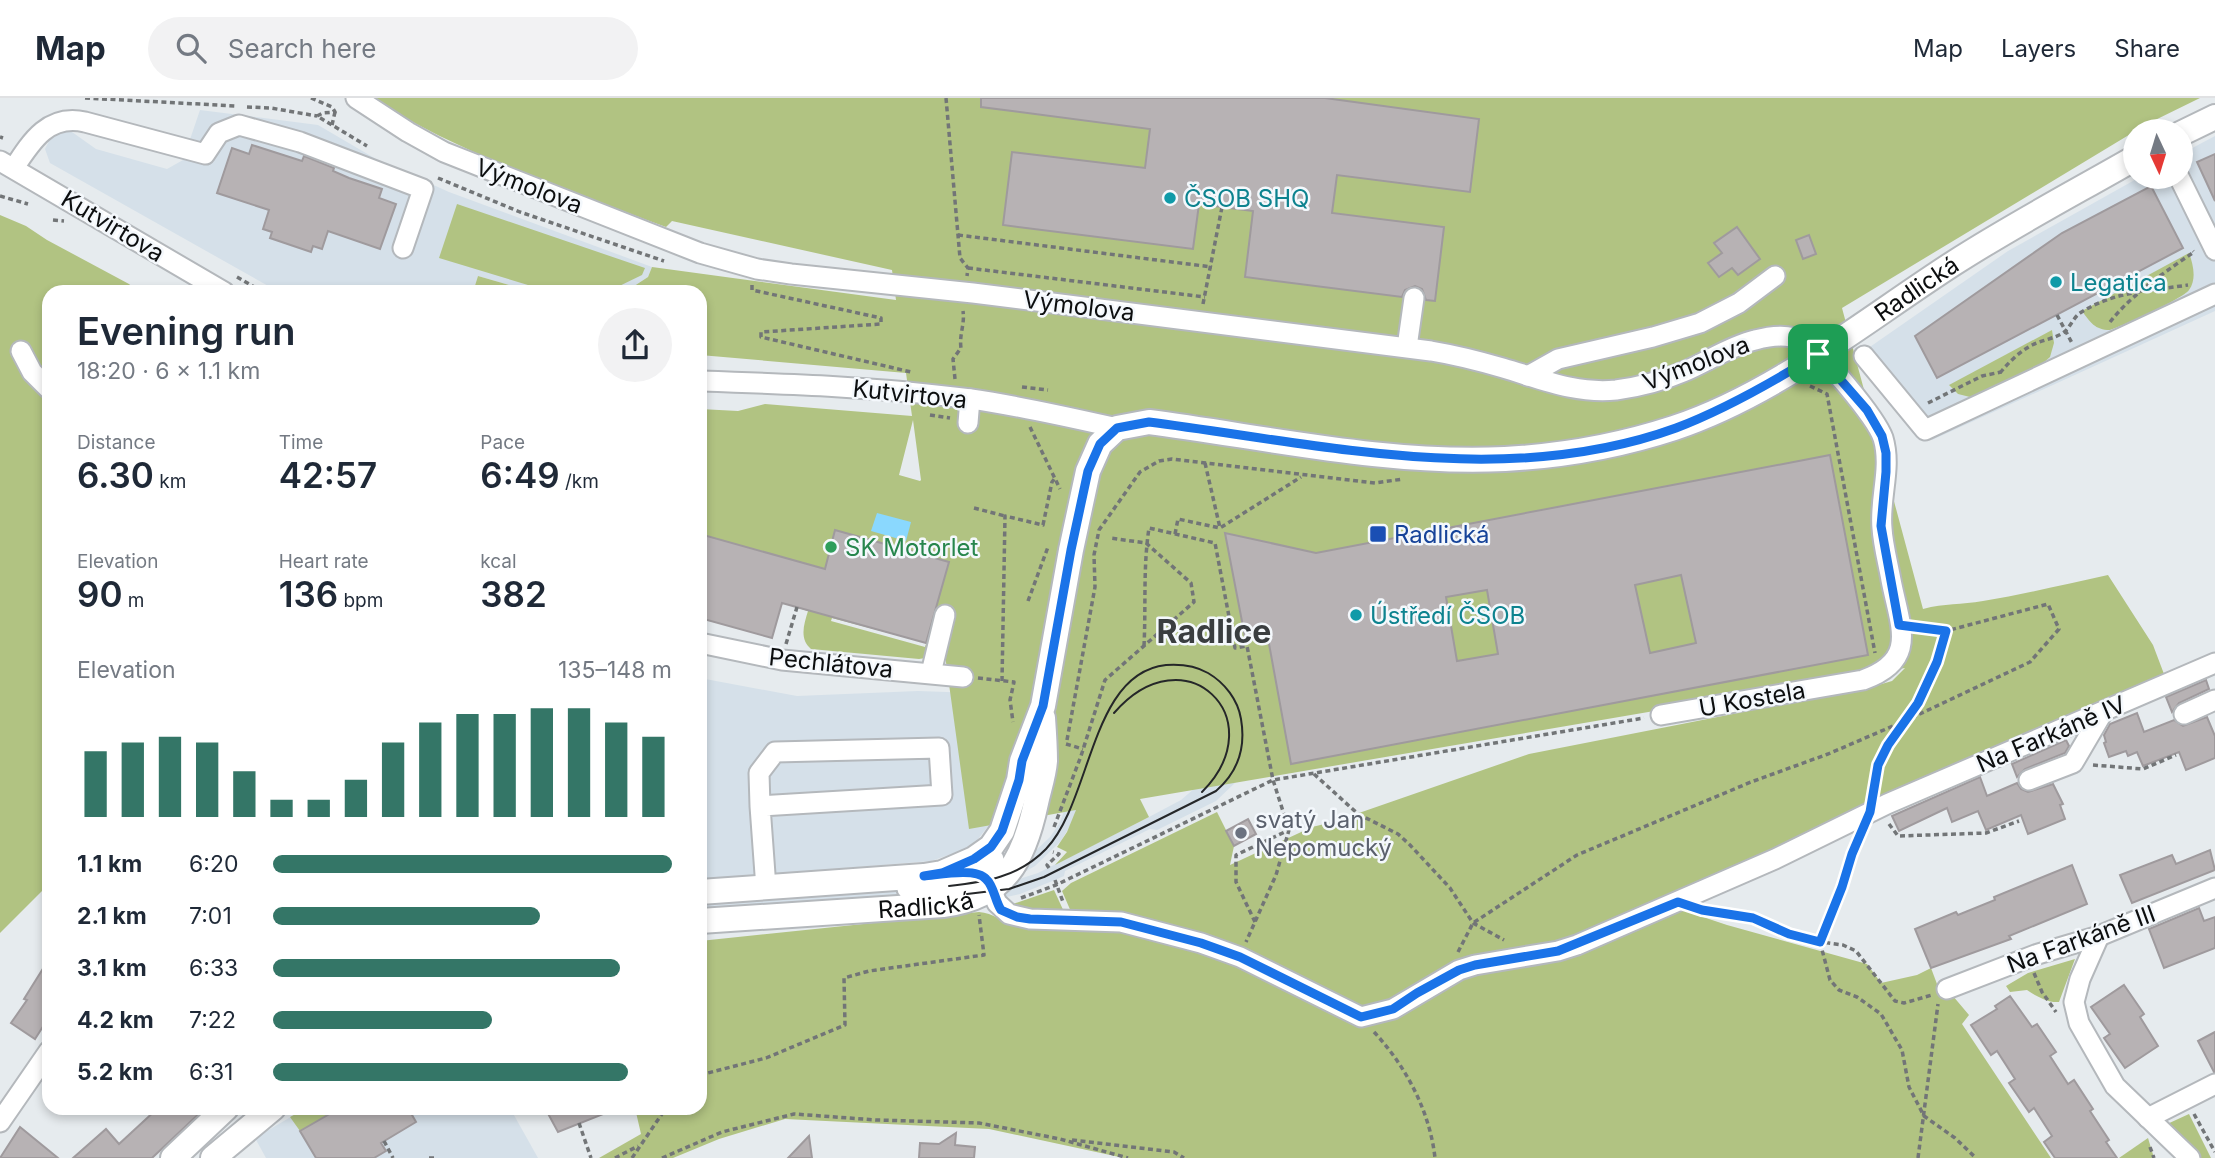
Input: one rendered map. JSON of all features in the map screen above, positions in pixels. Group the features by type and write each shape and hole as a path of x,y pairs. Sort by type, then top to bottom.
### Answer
{"main road":[{"path":"2193,128 2215,117"},
{"name":"Radlická","path":"707,892 924,876 942,873 974,859 991,847 1002,831 1019,780 1022,761 1043,706 1088,471 1100,444 1117,428 1149,422 1425,458 1503,459 1545,456 1637,440 1676,428 1739,400 1818,354 1956,262 2123,166"},
{"name":"Radlická","path":"707,921 943,905 970,900 1012,868 1029,835 1045,763 1043,706"},
{"path":"173,1158 219,1115"},
{"path":"213,1158 265,1115"}],"street":[{"name":"Výmolova","path":"356,98 444,152 754,275 791,274 964,292 1407,347 1461,356 1552,385 1580,390 1615,390 1646,384 1681,373 1752,341 1776,336 1802,341 1818,354"},
{"path":"7,165 60,120 85,122 205,154 219,133 239,125 300,142 423,189 403,247"},
{"name":"Kutvirtova","path":"7,165 212,285"},
{"path":"2185,189 2215,250"},
{"path":"1528,376 1558,359 1700,323 1739,303 1775,276"},
{"path":"1864,356 1925,430 2215,294"},
{"path":"1407,347 1414,298"},
{"path":"21,351 32,372 42,382"},
{"name":"U Kostela","path":"1661,715 1863,680 1888,669 1899,655 1899,625 1881,526 1886,472 1882,436 1867,410 1818,354"},
{"name":"Kutvirtova","path":"707,380 865,388 971,400 1117,428"},
{"path":"968,423 971,400"},
{"path":"931,673 945,615"},
{"name":"Pechlátova","path":"707,644 782,660 963,677"},
{"name":"Na Farkáně Ⅳ","path":"1361,1017 1393,1009 1444,978 1475,965 1577,945 1775,859 1878,808 2215,663"},
{"path":"2184,714 2215,701"},
{"path":"2029,780 2073,763 2103,712"},
{"path":"760,806 942,795 939,748 775,752 759,773 760,806 766,888"},
{"path":"1019,780 1014,824 989,886 1001,910 1017,917 1121,922 1201,943 1240,957 1361,1017"},
{"path":"924,876 989,886"},
{"path":"707,902 949,886 965,882 989,886"},
{"path":"707,911 967,894 989,886"},
{"name":"Na Farkáně Ⅲ","path":"1947,989 2038,954 2099,936 2215,888"},
{"path":"2099,936 2080,979 2074,1002 2079,1023 2115,1086 2190,1158"},
{"path":"0,1122 42,1061"},
{"path":"2148,1118 2215,1084"},
{"path":"187,1158 233,1115"},
{"path":"200,1158 247,1115"}],"path":[{"path":"85,98 271,108 317,116"},
{"path":"946,98 960,258 968,268 1205,297"},
{"path":"332,125 335,112"},
{"path":"0,196 28,204"},
{"path":"958,235 1212,267"},
{"path":"2057,315 2066,331 2087,354 2121,309 2194,252 2189,240"},
{"path":"955,379 953,359 961,348 959,334 965,323 962,306 968,268"},
{"path":"754,275 752,290 881,318 881,324 761,332 761,337 914,372"},
{"path":"2052,339 2066,331 2077,315 2105,299 2190,285"},
{"path":"1827,394 1876,656"},
{"path":"1029,426 1061,487 1058,499"},
{"path":"1205,463 1220,528"},
{"path":"1175,534 1178,519 1220,528 1303,476"},
{"path":"974,508 1043,525 1055,478"},
{"path":"1005,516 1002,681 1014,682"},
{"path":"1144,646 1146,589 1143,569 1149,528 1214,543 1235,648 1247,646 1273,780 1289,830 1276,875 1255,922 1236,882 1236,855 1289,830"},
{"path":"1052,830 1083,749 1105,680 1194,602 1191,583 1146,543 1110,538"},
{"path":"1028,601 1048,547"},
{"path":"1064,755 1095,587"},
{"path":"1444,978 1473,923 1577,855 1751,782 1828,754 2030,662 2059,629 2048,604 1946,631 1899,625"},
{"path":"782,660 797,607"},
{"path":"1946,631 1937,662 1918,703 1888,745 1878,765 1878,808 1852,854 1820,942 1830,980 1839,989 1857,997 1881,1014 1893,1031 1902,1050 1909,1087 1924,1116 1976,1158"},
{"path":"707,1073 766,1058 845,1024 844,978 869,971 984,955 989,886 1016,900 1273,780 1661,715"},
{"path":"1066,744 1083,749"},
{"path":"2073,763 2143,769 2176,755"},
{"path":"1314,774 1358,814 1398,834 1410,845 1450,888 1473,923 1503,940 1542,954"},
{"path":"1878,808 1898,836 1986,833 2019,821"},
{"path":"1049,868 1047,865 1059,854 1053,852"},
{"path":"1678,902 1702,910 1753,918 1789,934 1843,945 1856,951 1895,1001 1904,1003 1940,992 1918,1158"},
{"path":"1361,1017 1389,1048 1414,1091 1427,1118 1435,1158"},
{"path":"2185,1098 2215,1152"},
{"path":"662,1158 722,1132 794,1114 979,1123 1060,1139 1128,1158"},
{"path":"632,1158 661,1115"},
{"path":"579,1123 591,1158"},
{"path":"1060,1139 1174,1152 1184,1158"},
{"path":"384,1141 393,1158"},
{"path":"615,1158 641,1144"},
{"path":"429,1158 436,1158"}],"shaded area":[{"path":"200,110 318,125 376,159 449,192 652,267 648,277 636,285 510,285 478,276 475,285 267,285 50,163 45,149 50,139 61,132 72,132 96,149 167,169 183,160"},
{"path":"2215,136 2215,311 1932,440 1854,358 2008,251 2123,187 2123,189 2193,189 2193,148"},
{"path":"1175,657 1198,661 1215,668 1243,696 1251,718 1253,742 1248,762 1237,781 1216,801 1157,830 1150,829 1065,871 1064,876 1020,894 1002,898 998,893 1007,883 1038,873 1181,800 1202,782 1213,768 1222,746 1223,729 1217,712 1206,698 1194,690 1175,686 1154,691 1132,705 1113,727 1100,750 1071,824 1061,841 1035,866 1010,880 1029,855 1050,837 1059,824 1115,685 1136,667 1153,660"},
{"path":"707,679 797,696 918,691 1004,694 989,825 978,839 963,850 931,861 707,879"},
{"path":"953,880 961,893 707,915 707,897"},
{"path":"294,1115 514,1115 538,1158 266,1158 255,1138"}],"green space":[{"path":"371,98 2200,98 2157,119 2123,119 2123,138 1842,308 1923,609 1999,598 2108,575 2153,645 2164,674 1885,796 1674,901 1691,913 1727,925 1867,964 1881,983 1917,975 1931,968 1940,992 1947,989 1969,1015 1962,1024 2051,1158 1124,1158 989,1129 785,1119 719,1139 673,1158 599,1158 641,1134 637,1115 707,1115 707,940 979,912 1019,927 1127,929 1247,951 1237,945 1227,947 1072,914 1062,891 1071,883 1217,812 1234,846 1230,865 1312,827 1529,754 1875,686 1892,681 1905,668 1140,799 1149,817 1055,865 1067,852 1057,847 1076,810 969,829 945,655 919,659 811,649 804,636 808,611 782,603 772,638 707,620 707,409 738,411 765,404 912,416 906,373 707,356 707,285 636,285 648,277 652,267 896,300 892,270 672,221 666,227 478,154","holes":["913,420 921,480 899,475","832,618 926,644 925,647 831,621"]},
{"path":"457,204 645,268 642,275 621,285 528,285 439,258"},
{"path":"0,215 26,226 130,285 42,285 42,891 0,933"},
{"path":"2189,253 2194,271 2191,286 2184,294 2164,306 2110,330 2097,327 2082,311"},
{"path":"478,276 510,285 475,285"},
{"path":"2052,330 2054,343 2050,357 2041,365 1987,395 1970,397 1958,394 1949,385"},
{"path":"1054,890 1065,914 1048,914 1010,905"},
{"path":"2075,959 2059,1002 2038,997 2027,990 2010,992 2006,986 2028,973"},
{"path":"2189,1114 2211,1158 2201,1158 2165,1125"},
{"path":"294,1115 328,1115 300,1131 290,1117"},
{"path":"2148,1138 2154,1158 2119,1158"}],"water":[{"path":"877,513 911,522 906,541 871,531"}],"building":[{"name":"ČSOB SHQ","path":"981,98 1325,98 1479,119 1470,192 1337,175 1332,213 1444,227 1435,301 1426,300 1422,289 1415,286 1405,290 1402,297 1245,277 1253,211 1199,204 1193,249 1003,225 1012,152 1145,168 1150,129 981,107"},
{"path":"252,145 302,161 304,156 334,168 333,171 349,178 382,189 379,198 396,204 380,249 328,231 322,249 313,246 311,252 270,238 272,232 263,229 269,210 217,193 232,148 249,154"},
{"path":"2215,154 2215,201 2197,162"},
{"name":"Legatica","path":"2145,189 2153,189 2183,248 1937,378 1915,336 2062,233"},
{"path":"1737,227 1760,259 1738,275 1732,268 1719,277 1708,263 1722,253 1714,243"},
{"path":"1809,235 1816,254 1803,259 1796,240"},
{"name":"Ústředí ČSOB","path":"1830,455 1868,655 1291,764 1267,633 1245,637 1225,533 1316,553","holes":["1681,575 1696,643 1650,653 1635,585","1487,590 1498,654 1457,661 1446,597"]},
{"path":"835,530 949,562 926,643 782,603 772,638 707,620 707,536 825,569"},
{"path":"2206,680 2209,689 2179,703 2172,712 2166,697"},
{"path":"2137,713 2144,732 2174,720 2183,726 2207,717 2215,736 2215,758 2186,770 2179,752 2143,766 2137,752 2128,756 2126,751 2109,757 2104,735 2110,724"},
{"path":"2066,740 2069,746 2065,753 2025,769 2017,777 2012,764"},
{"path":"1980,777 1987,796 2017,783 2021,789 2028,792 2053,784 2063,804 2060,805 2065,819 2028,834 2021,815 1986,830 1978,811 1952,822 1947,808 1899,831 1892,816"},
{"name":"svatý Jan Nepomucký","path":"1248,819 1256,834 1234,846 1226,831"},
{"path":"2210,850 2215,870 2132,903 2120,875 2172,855 2176,864"},
{"path":"2072,865 2087,904 2009,936 2011,939 1931,968 1915,929 1995,900 1994,897"},
{"path":"2199,908 2204,921 2215,917 2215,948 2164,968 2149,929"},
{"path":"42,970 42,1028 35,1039 11,1023 27,1000 24,999"},
{"path":"2124,985 2144,1014 2140,1017 2158,1046 2125,1068 2104,1038 2110,1034 2091,1007"},
{"path":"2010,996 2032,1027 2037,1024 2056,1052 2050,1056 2068,1084 2074,1080 2093,1109 2090,1111 2117,1158 2055,1158 2044,1142 2052,1136 2034,1108 2029,1112 2009,1083 2015,1079 1997,1051 1991,1055 1971,1025 1997,1009 1995,1006"},
{"path":"2215,1032 2215,1072 2214,1072 2198,1041"},
{"path":"150,1115 198,1115 152,1158 73,1158 106,1129 119,1144"},
{"path":"328,1115 412,1115 416,1122 381,1143 386,1151 374,1158 316,1158 300,1131"},
{"path":"549,1115 601,1115 558,1132"},
{"path":"20,1127 58,1158 0,1158"},
{"path":"956,1133 955,1145 975,1147 974,1158 919,1158 920,1143 939,1144"},
{"path":"809,1136 812,1158 788,1158"}],"tram line":[{"path":"949,886 988,880 1013,872 1046,849 1061,828 1107,714 1122,690 1141,673 1166,665 1193,667 1214,677 1230,693 1241,719 1241,750 1235,768 1216,791 1044,877 1009,889 967,894"},
{"path":"1114,713 1141,690 1168,680 1192,683 1212,694 1225,713 1229,737 1222,764 1202,792"}],"place":[{"name":"ČSOB SHQ","path":"1170,198"},
{"name":"Legatica","path":"2056,282"},
{"name":"Radlická","path":"1378,534"},
{"name":"SK Motorlet","path":"831,547"},
{"name":"Ústředí ČSOB","path":"1356,615"},
{"name":"svatý Jan Nepomucký","path":"1241,833"}],"district":[{"name":"Radlice","path":"1214,631"}],"route":[{"path":"1818,354 1867,410 1882,436 1886,472 1881,526 1899,625 1946,631 1937,662 1918,703 1888,745 1878,765 1870,812 1820,942 1789,934 1753,918 1702,910 1678,902 1558,951 1459,970 1393,1009 1361,1017 1240,957 1201,943 1121,922 1017,917 1001,910 988,881 980,874 924,876 942,873 974,859 991,847 1002,831 1019,780 1022,761 1043,706 1088,471 1100,444 1117,428 1149,422 1425,458 1503,459 1545,456 1637,440 1676,428 1750,394 1818,354"}]}
